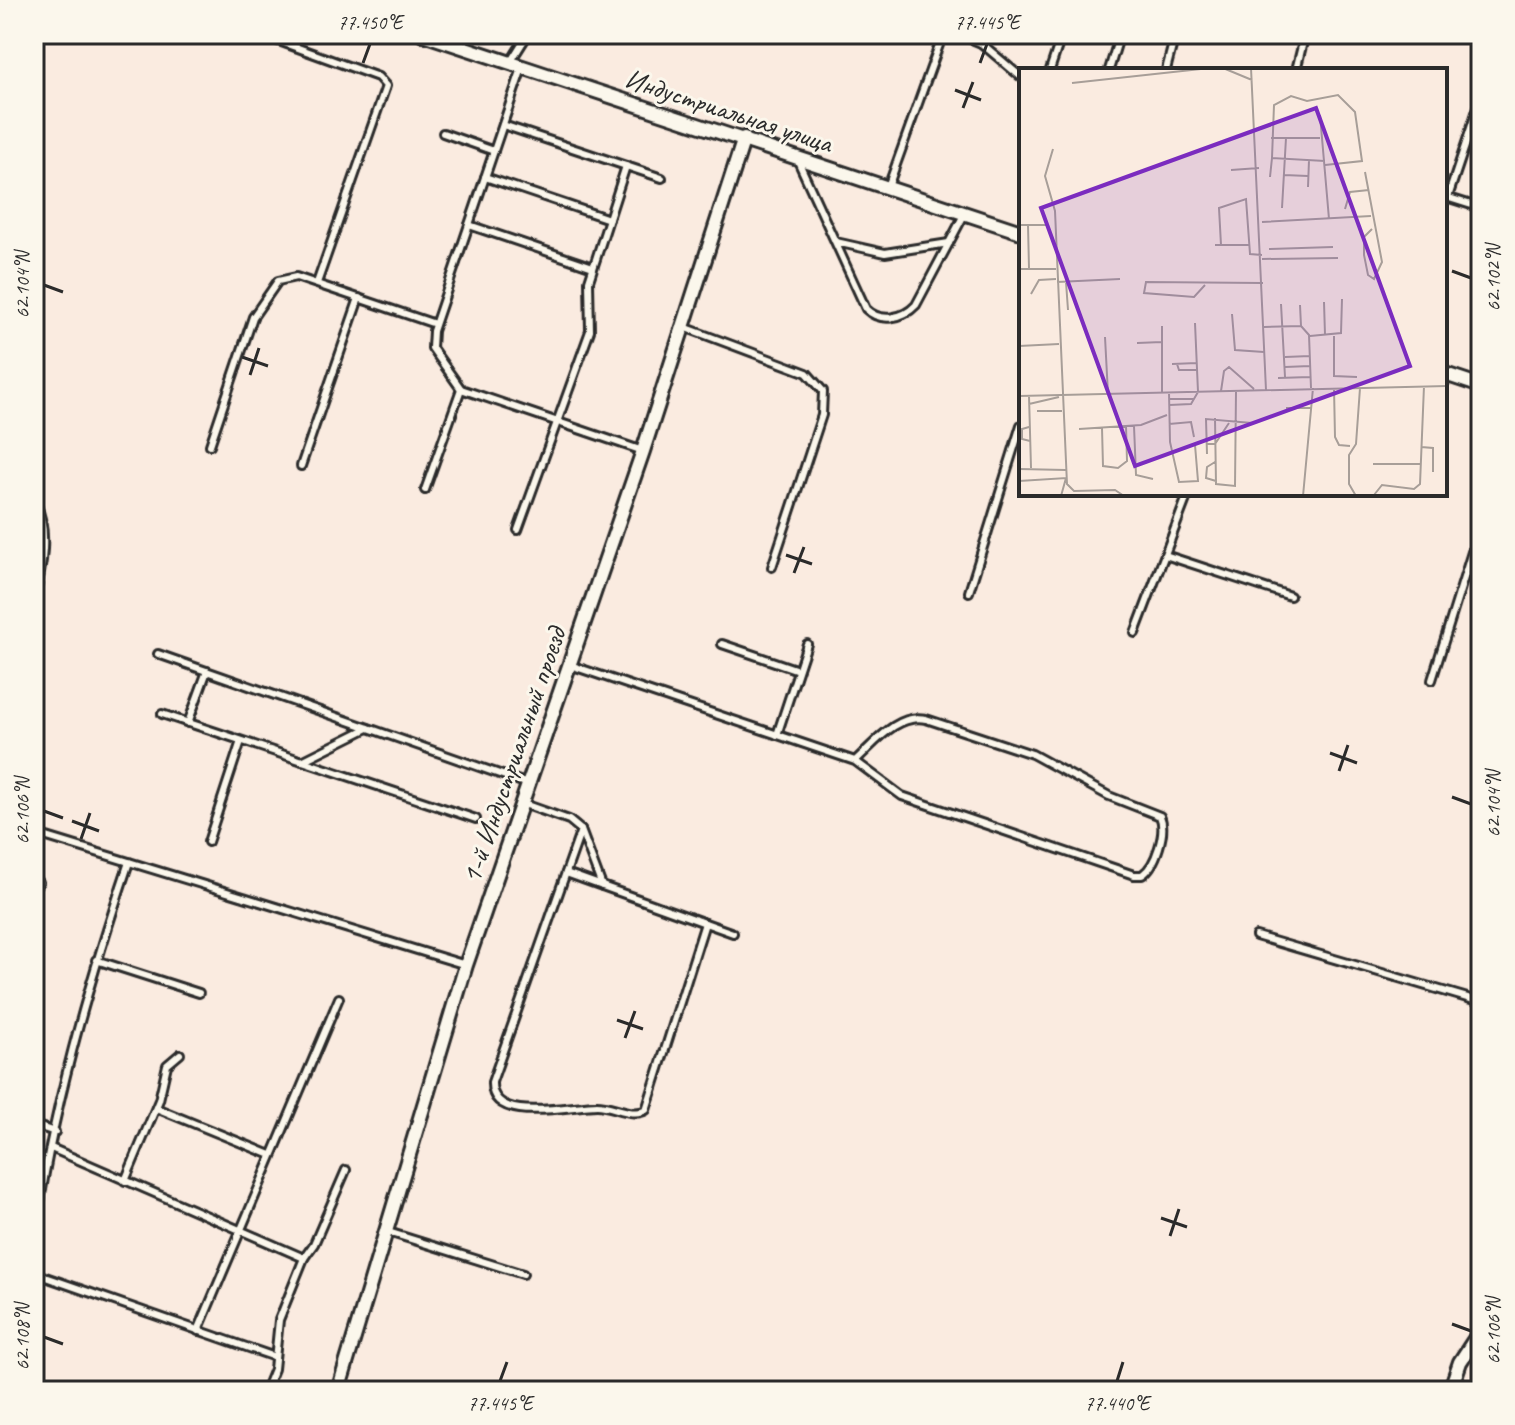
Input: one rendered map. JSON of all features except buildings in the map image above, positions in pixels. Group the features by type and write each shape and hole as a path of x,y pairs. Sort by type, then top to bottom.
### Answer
{"street":[{"name":"Индустриальная улица","path":"423,34 1019,231"},
{"name":"1-й Индустриальный проезд","path":"338,1391 383,1230 466,965 643,451 744,138"},
{"path":"1447,375 1481,386"},
{"path":"1450,1391 1460,1362 1481,1330"}],"lane":[{"path":"528,34 516,66 503,125 435,324 432,348 461,389 643,451"},
{"path":"888,187 943,34"},
{"path":"959,34 981,43 1019,75"},
{"path":"981,43 992,34"},
{"path":"1051,68 1062,34"},
{"path":"1110,68 1120,34"},
{"path":"1296,68 1305,34"},
{"path":"1167,68 1174,39"},
{"path":"276,40 378,77 386,86 317,283"},
{"path":"1447,194 1481,98"},
{"path":"503,125 662,178"},
{"path":"443,133 494,151"},
{"path":"796,156 866,309 872,315 887,319 904,315 916,305 965,213"},
{"path":"518,530 590,331 589,288 593,267 626,166"},
{"path":"485,177 609,219"},
{"path":"1447,197 1481,208"},
{"path":"469,225 593,267"},
{"path":"835,241 885,253 949,243"},
{"path":"210,445 259,304 286,277 317,283 435,324"},
{"path":"301,466 359,298"},
{"path":"683,327 807,373 823,391 822,415 772,567"},
{"path":"425,490 461,389"},
{"path":"969,592 1019,431"},
{"path":"1135,633 1187,496"},
{"path":"34,499 41,516 43,539 34,601"},
{"path":"1432,680 1481,523"},
{"path":"1165,555 1290,596"},
{"path":"722,644 798,670"},
{"path":"777,735 807,644"},
{"path":"158,654 528,784"},
{"path":"570,665 855,761 902,796 1134,875 1142,875 1151,866 1163,828 1160,816 1153,811 1109,796 1032,754 926,719 914,717 897,723 855,761"},
{"path":"188,723 207,671"},
{"path":"162,714 476,819"},
{"path":"302,761 368,728"},
{"path":"208,842 241,741"},
{"path":"521,803 569,820 581,830 602,886"},
{"path":"581,830 492,1082 495,1099 510,1108 596,1105 637,1114 646,1110 705,923"},
{"path":"34,833 466,965"},
{"path":"34,1242 51,1148 96,960 129,862"},
{"path":"566,873 733,933"},
{"path":"1256,936 1481,1002"},
{"path":"96,960 199,993"},
{"path":"198,1331 339,998"},
{"path":"125,1181 156,1108 167,1065 180,1054"},
{"path":"156,1108 271,1155"},
{"path":"34,1125 55,1132"},
{"path":"51,1148 304,1258"},
{"path":"265,1391 275,1357 279,1320 304,1258 314,1244 346,1170"},
{"path":"383,1230 523,1274"},
{"path":"34,1273 275,1357"}]}
